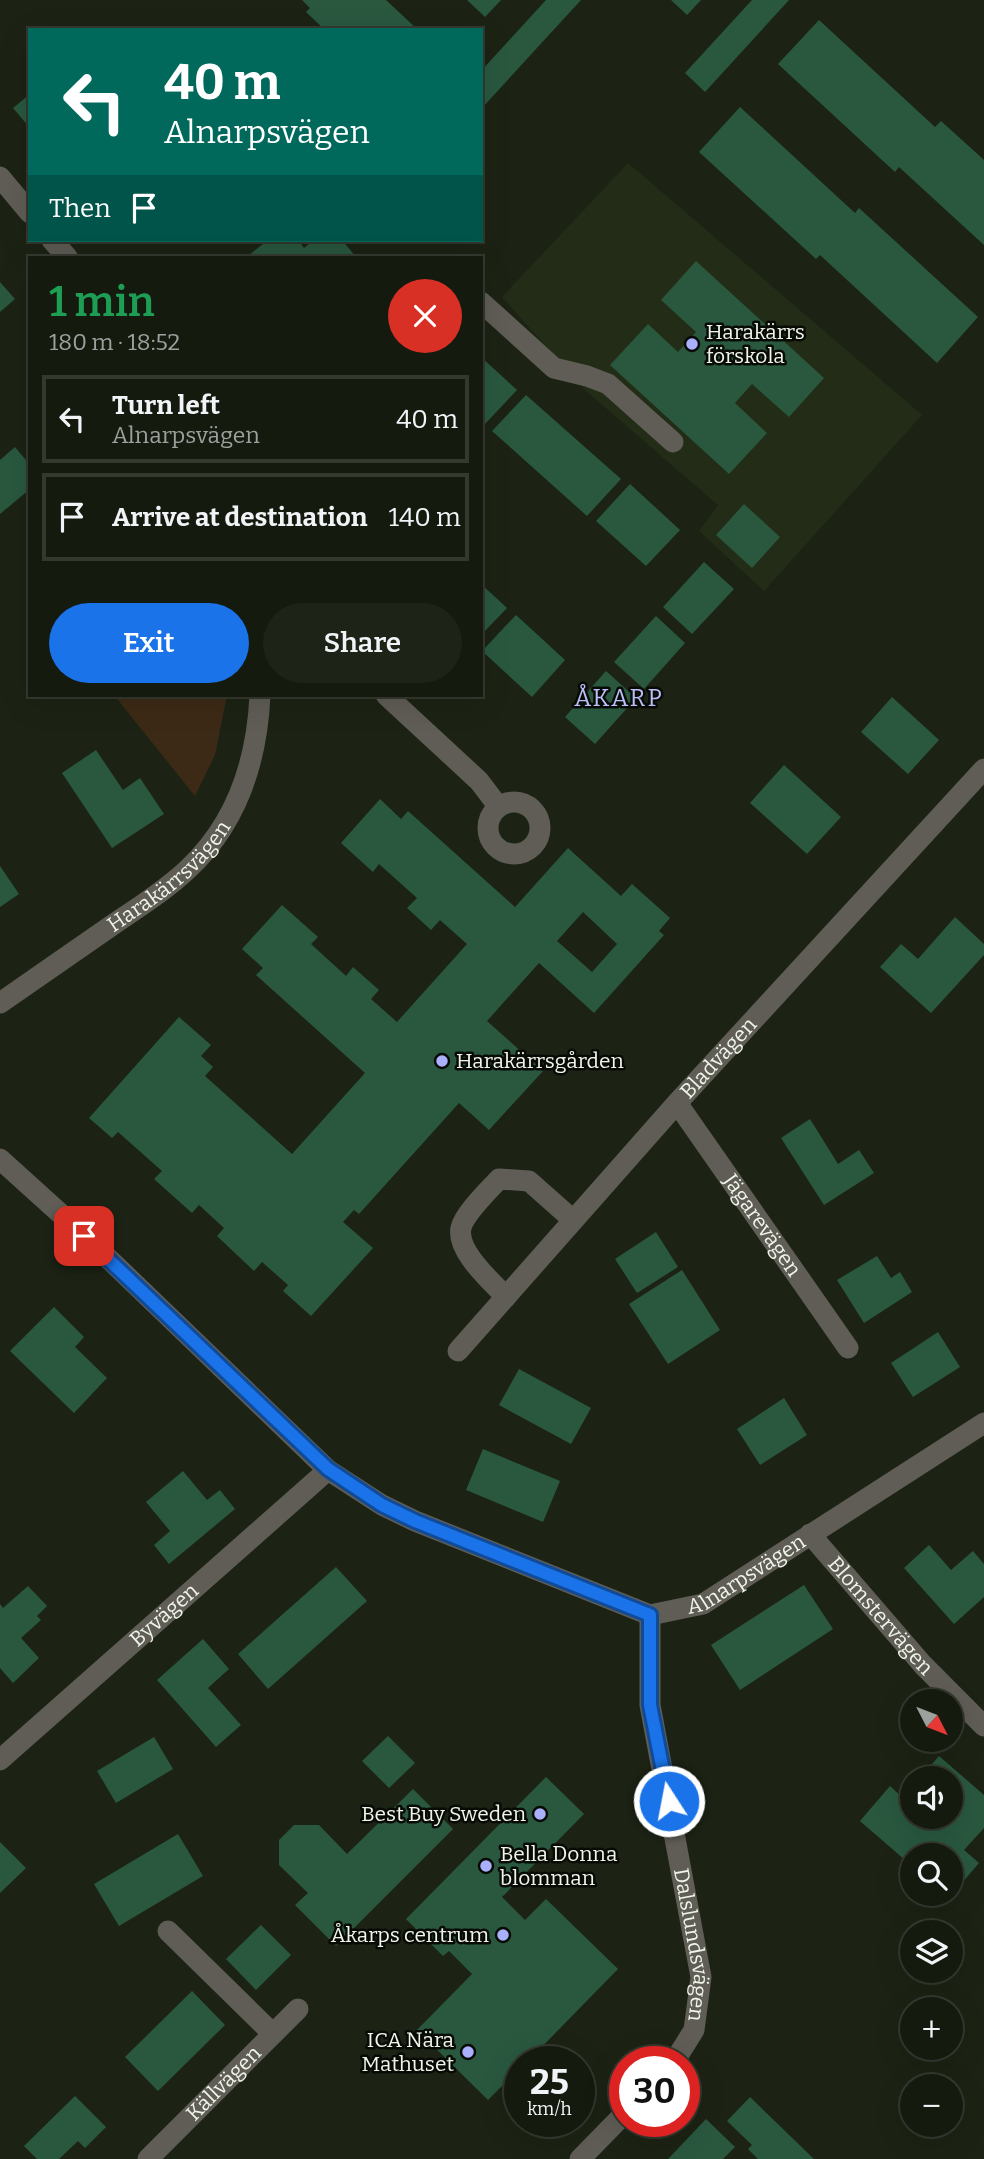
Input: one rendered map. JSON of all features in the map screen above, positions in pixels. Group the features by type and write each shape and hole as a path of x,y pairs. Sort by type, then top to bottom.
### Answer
{"street":[{"path":"0,177 28,211"},
{"path":"54,242 66,256"},
{"path":"483,304 554,368 608,384 673,442"},
{"name":"Harakärrsvägen","path":"0,1003 160,892 208,849 242,793 252,758 260,697"},
{"path":"388,697 479,781 498,806"},
{"name":"Bladvägen","path":"458,1351 677,1103 984,769"},
{"name":"Jägarevägen","path":"677,1103 848,1348"},
{"path":"0,1159 328,1469 382,1505 415,1521 650,1615"},
{"path":"506,1297 464,1247 461,1228 479,1199 499,1179 529,1181 573,1220"},
{"name":"Alnarpsvägen","path":"650,1615 703,1604 984,1423"},
{"name":"Byvägen","path":"0,1760 328,1469"},
{"name":"Blomstervägen","path":"810,1534 923,1665 984,1726"},
{"name":"Dalslundsvägen","path":"650,1615 650,1705 701,1977 694,2030 684,2046"},
{"path":"168,1931 273,2034"},
{"name":"Källvägen","path":"148,2159 298,2009"},
{"path":"580,2159 609,2129"}],"shaded area":[{"name":"Harakärrs förskola","path":"628,163 922,415 764,591 699,531 718,505 586,391 502,297"},
{"path":"116,697 227,697 215,755 195,796"}],"building":[{"path":"302,0 386,0 416,28 323,28 306,12 310,8"},
{"path":"467,0 501,0 485,17"},
{"path":"546,0 581,0 483,107 483,69"},
{"path":"671,0 701,0 687,15"},
{"path":"752,0 789,0 705,92 685,73"},
{"path":"819,20 935,127 941,121 984,160 984,245 899,167 895,172 778,64"},
{"path":"28,96 28,126 13,108"},
{"path":"740,107 855,213 859,208 978,317 937,363 820,255 816,259 699,152"},
{"path":"265,242 300,242 304,248 312,242 344,242 355,256 250,256"},
{"path":"696,261 824,378 789,417 752,384 735,403 767,433 729,474 610,365 648,324 678,352 696,332 661,300"},
{"path":"0,282 15,299 0,312"},
{"path":"483,359 517,390 483,426"},
{"path":"526,395 621,479 587,516 492,431"},
{"path":"15,447 28,463 28,491 0,514 0,460"},
{"path":"630,484 680,530 646,566 596,521"},
{"path":"744,504 780,537 752,568 716,535"},
{"path":"704,562 734,589 692,634 663,607"},
{"path":"483,586 507,608 483,633"},
{"path":"516,615 565,660 532,697 483,650"},
{"path":"656,616 685,643 644,689 614,662"},
{"path":"606,671 636,698 595,744 565,717"},
{"path":"892,697 939,740 908,774 861,732"},
{"path":"96,750 123,790 140,778 164,814 112,848 62,773"},
{"path":"784,765 841,817 807,854 750,803"},
{"name":"Harakärrsgården","path":"380,799 401,819 408,811 515,907 568,848 621,896 632,884 670,918 659,931 664,935 594,1013 539,963 487,1021 543,1071 489,1130 459,1103 359,1214 354,1210 343,1222 373,1248 311,1316 283,1291 288,1285 262,1262 254,1271 217,1236 224,1228 199,1205 192,1213 154,1179 162,1171 118,1132 112,1138 89,1118 179,1017 211,1045 201,1056 213,1067 205,1076 292,1154 365,1073 256,975 263,968 242,949 282,905 318,937 311,944 346,976 353,967 379,990 371,999 397,1022 467,944 440,920 431,930 407,908 417,898 379,864 373,872 341,843","holes":["583,912 617,944 592,972 557,941"]},
{"path":"0,866 19,894 0,907"},
{"path":"955,917 984,944 984,955 931,1013 880,967 901,944 918,959"},
{"path":"810,1119 838,1164 859,1150 874,1173 824,1205 781,1138"},
{"path":"656,1232 678,1267 637,1293 615,1259"},
{"path":"877,1256 891,1278 900,1272 912,1292 864,1323 837,1280"},
{"path":"682,1270 720,1330 668,1364 629,1304"},
{"path":"54,1307 84,1337 75,1347 107,1378 74,1413 10,1351"},
{"path":"938,1332 960,1367 913,1397 891,1363"},
{"path":"519,1369 591,1408 571,1444 499,1405"},
{"path":"784,1398 807,1435 760,1465 737,1429"},
{"path":"483,1449 560,1481 543,1522 466,1490"},
{"path":"183,1471 207,1500 220,1490 235,1509 169,1564 154,1545 170,1531 146,1502"},
{"path":"929,1545 951,1570 973,1551 984,1564 984,1597 954,1624 904,1568"},
{"path":"336,1567 367,1601 268,1689 238,1654"},
{"path":"804,1585 833,1629 740,1690 711,1645"},
{"path":"28,1586 47,1606 37,1616 41,1620 21,1638 39,1658 13,1683 0,1668 0,1604 3,1608"},
{"path":"203,1639 229,1669 208,1688 241,1725 216,1747 157,1680"},
{"path":"388,1736 415,1763 389,1788 362,1761"},
{"path":"154,1737 173,1769 116,1803 97,1771"},
{"path":"939,1756 951,1766 930,1766"},
{"name":"Åkarps centrum","path":"546,1777 584,1814 502,1897 525,1920 546,1899 618,1969 543,2046 504,2046 504,2084 488,2100 417,2030 472,1974 449,1951 443,1956 406,1919"},
{"path":"963,1777 984,1795 984,1828 964,1850 979,1863 963,1882 963,1843 900,1843 900,1856 860,1821 890,1786 900,1795 900,1829 963,1829"},
{"path":"413,1789 453,1829 336,1946 295,1905 308,1893 279,1865 279,1840 294,1825 319,1825 347,1854"},
{"path":"178,1834 203,1876 119,1926 94,1884"},
{"path":"0,1842 26,1868 0,1893"},
{"path":"261,1925 291,1955 256,1990 226,1959"},
{"path":"192,1991 225,2025 158,2091 125,2057"},
{"path":"75,2096 106,2127 85,2148 78,2141 59,2159 37,2159 24,2146"},
{"path":"750,2097 814,2159 758,2159 748,2149 752,2145 727,2121"},
{"path":"706,2119 735,2147 723,2159 668,2159 689,2137 700,2137 700,2125"}],"place":[{"name":"Harakärrs förskola","path":"692,344"},
{"name":"Harakärrsgården","path":"442,1061"},
{"name":"Best Buy Sweden","path":"540,1814"},
{"name":"Bella Donna blomman","path":"486,1866"},
{"name":"Åkarps centrum","path":"503,1935"},
{"name":"ICA Nära Mathuset","path":"468,2052"}],"district":[{"name":"ÅKARP","path":"619,698"}],"route":[{"path":"84,1236 328,1469 382,1505 415,1521 650,1615 650,1705 669,1801"}]}
